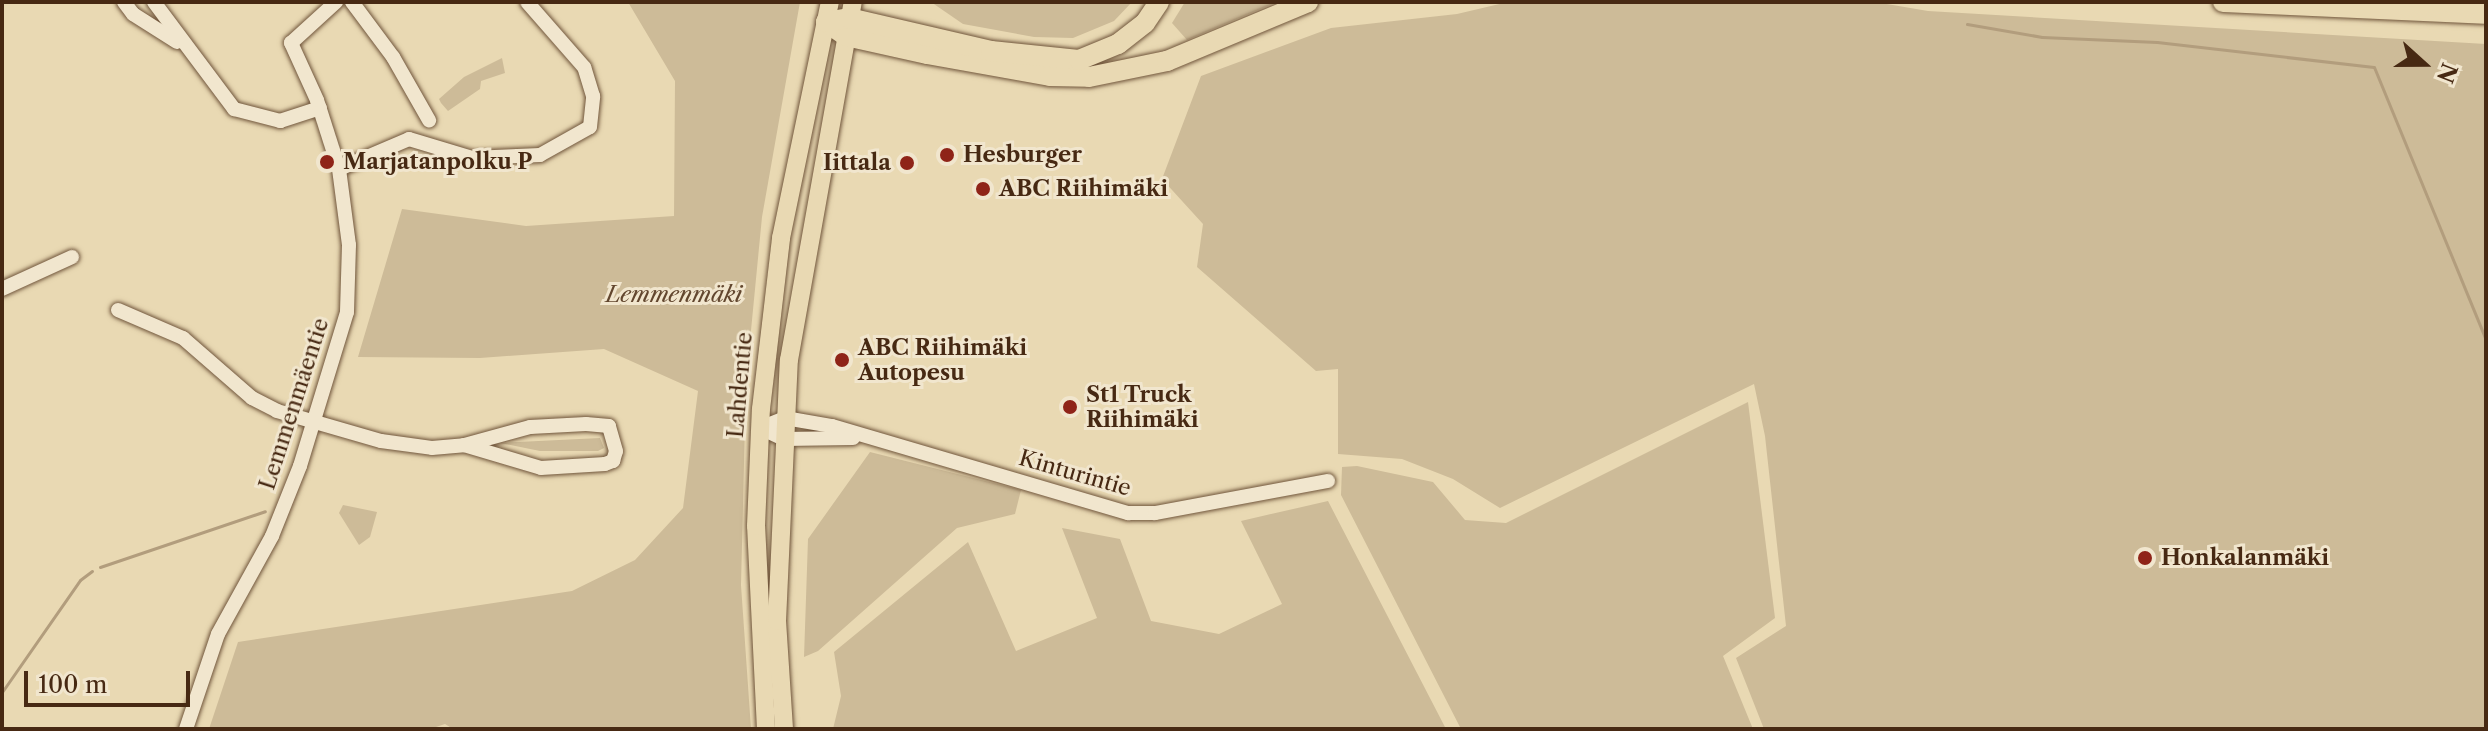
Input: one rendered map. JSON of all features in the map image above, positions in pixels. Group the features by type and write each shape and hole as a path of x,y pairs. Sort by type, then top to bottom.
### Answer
{"highway":[{"path":"849,19 991,51 1079,60 1118,44 1145,23 1159,2"},
{"path":"828,12 1006,69 1089,77 1167,61 1308,2"},
{"path":"2223,2 2486,14"}],"main road":[{"name":"Lahdentie","path":"766,729 756,542 760,428 775,274 828,12"},
{"path":"784,729 777,621 785,418 799,281 849,19"}],"street":[{"path":"124,2 133,14 185,46"},
{"path":"154,2 225,103 245,115 280,121 320,108"},
{"name":"Lemmenmäentie","path":"186,729 218,634 279,521 339,347 350,280 339,169 320,108 292,51 298,35 336,2"},
{"path":"352,2 393,57 429,120"},
{"path":"339,169 409,139 472,158 540,155 590,127 593,96 584,67 527,2"},
{"path":"2,289 72,257"},
{"path":"118,310 183,338 262,406 409,446 464,445 530,427 609,426 616,451 613,461 605,464 541,468 464,445"},
{"path":"760,428 785,418"},
{"name":"Kinturintie","path":"785,418 1128,513 1155,513 1328,481"},
{"name":"Kinturintie","path":"760,428 784,439 860,437"}],"green space":[{"name":"Lemmenmäki","path":"628,2 800,2 762,217 746,382 741,585 751,729 453,729 445,724 430,729 209,729 238,642 572,591 635,560 683,508 698,391 604,349 480,358 358,357 402,209 526,226 674,216 675,81"},
{"path":"931,2 1132,2 1114,21 1073,38 1034,37 963,24"},
{"path":"1185,2 1277,2 1187,40 1172,23"},
{"path":"1508,2 1875,2 1928,11 2486,44 2486,729 1764,729 1736,658 1786,626 1765,436 1754,384 1500,508 1453,479 1402,459 1338,454 1338,369 1316,371 1197,267 1203,224 1162,179 1201,76 1331,28 1457,14"},
{"path":"502,58 505,73 481,81 480,89 448,111 441,103 439,99 464,77"},
{"path":"1748,402 1775,618 1723,656 1753,729 1461,729 1341,495 1342,467 1357,466 1433,482 1465,520 1506,523"},
{"path":"600,438 604,448 598,451 540,451 500,443"},
{"path":"870,452 1021,490 1015,514 957,528 818,651 804,657 808,539"},
{"path":"1328,501 1446,729 833,729 841,696 834,652 968,542 1016,651 1097,618 1062,528 1120,539 1151,621 1219,634 1282,604 1241,521"},
{"path":"343,505 377,512 370,537 359,545 339,513"}],"waterway":[{"path":"1967,24 2042,37 2157,42 2374,67 2486,340"},
{"path":"100,567 265,511"},
{"path":"2,692 80,580 92,571"}],"place":[{"name":"Hesburger","path":"947,155"},
{"name":"Marjatanpolku P","path":"327,162"},
{"name":"Iittala","path":"907,163"},
{"name":"ABC Riihimäki","path":"983,189"},
{"name":"ABC Riihimäki Autopesu","path":"842,360"},
{"name":"St1 Truck Riihimäki","path":"1070,407"},
{"name":"Honkalanmäki","path":"2145,558"}]}
